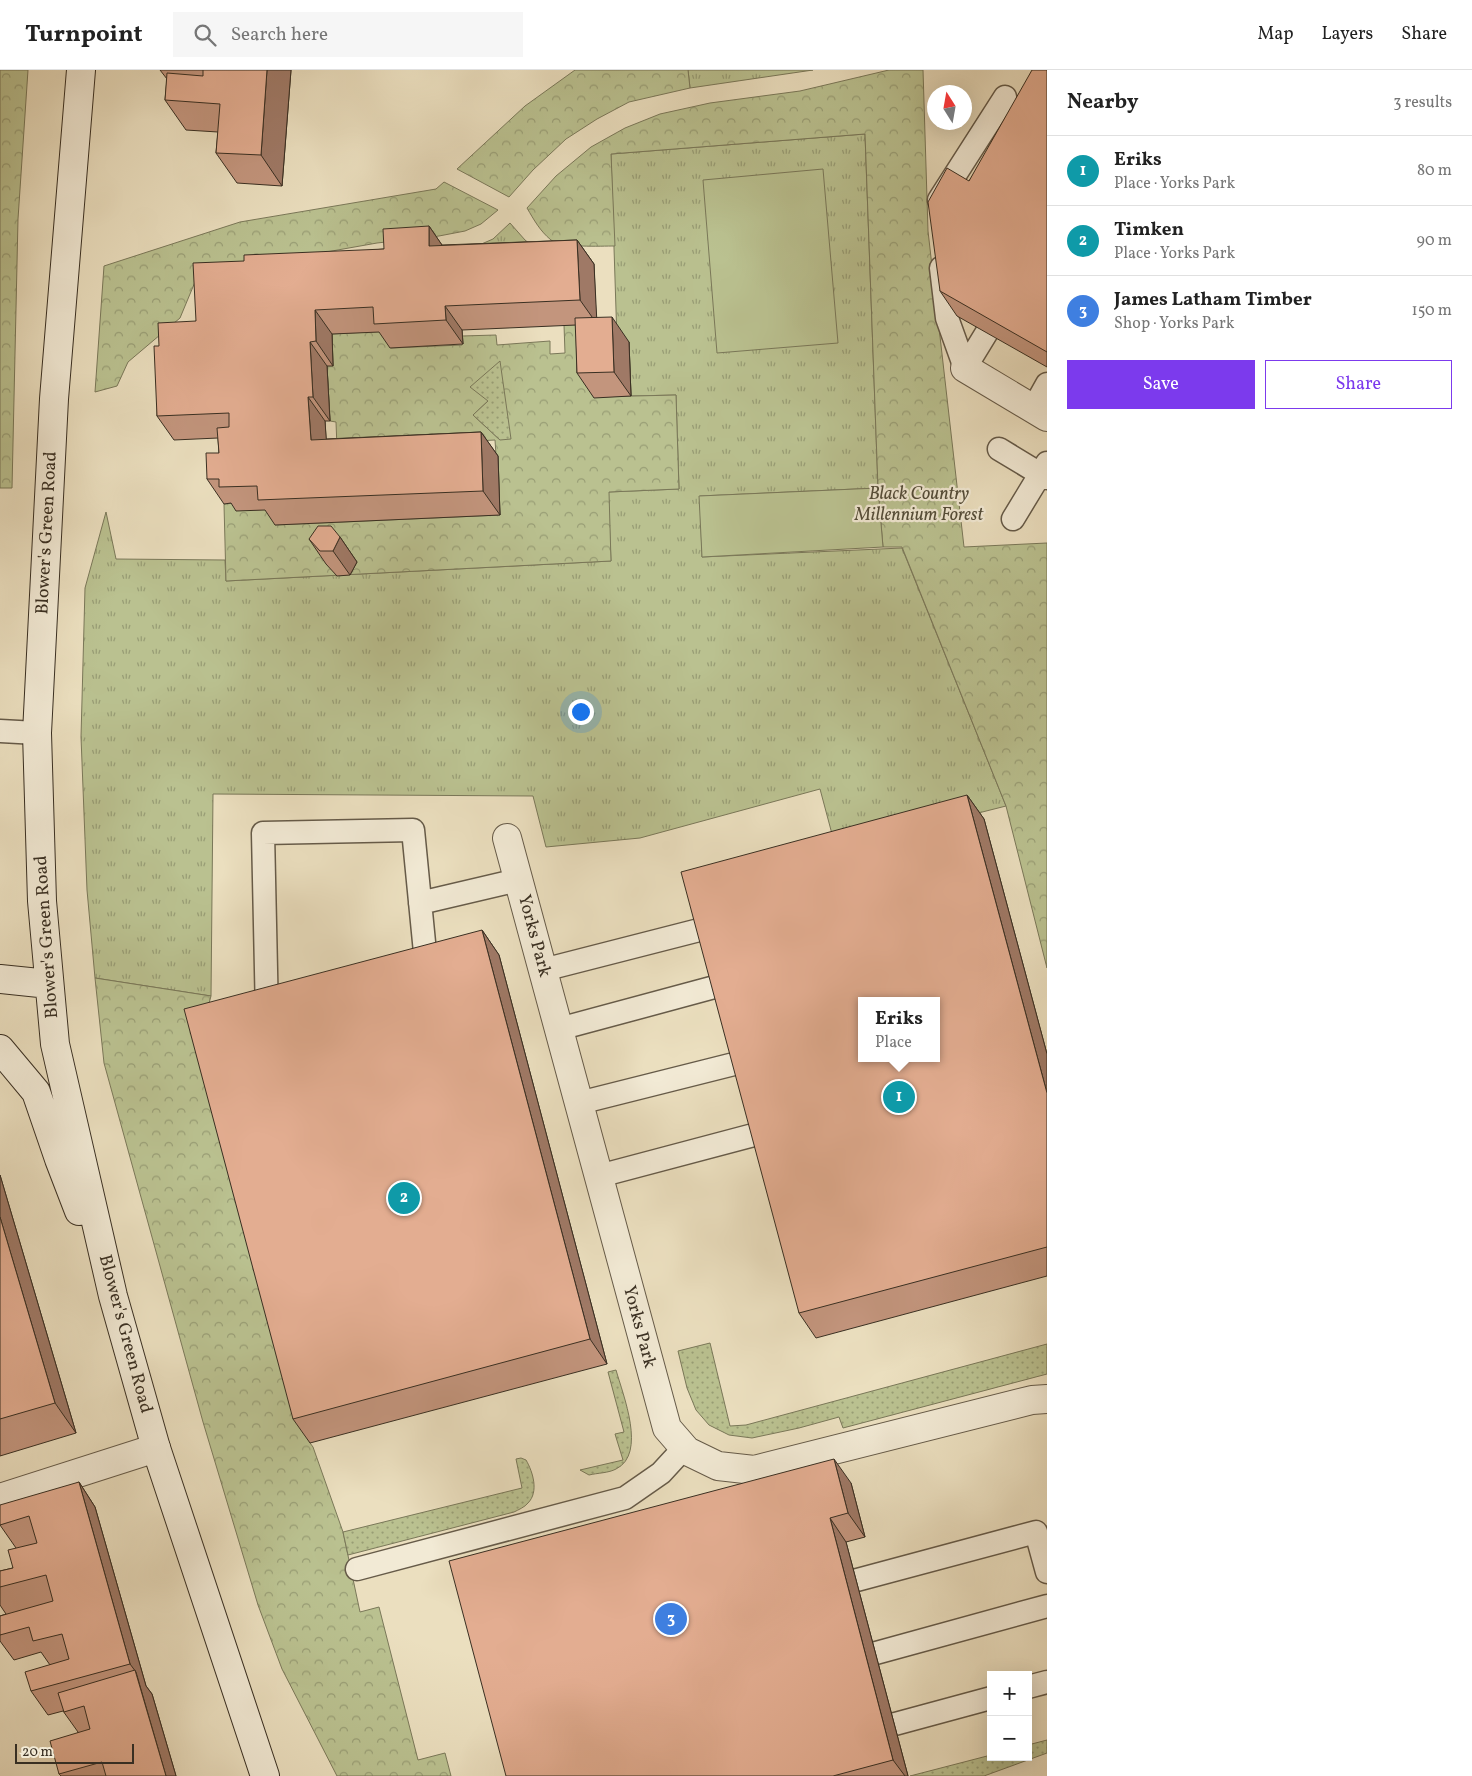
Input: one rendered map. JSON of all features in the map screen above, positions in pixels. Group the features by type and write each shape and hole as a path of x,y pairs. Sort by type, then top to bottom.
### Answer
{"main road":[{"name":"Blower's Green Road","path":"81,70 54,399 37,733 42,901 55,1044 113,1296 156,1448 265,1776"},
{"path":"966,368 1040,413"},
{"name":"Yorks Park","path":"507,838 667,1428 684,1448 718,1466 754,1470 1032,1400 1047,1398"},
{"path":"0,979 49,984"},
{"path":"0,1049 36,1092 59,1159 113,1296"},
{"path":"0,1498 156,1448"}],"lane":[{"path":"936,216 935,207 1005,97"},
{"path":"939,244 947,318 966,368"},
{"path":"966,368 987,332"},
{"path":"1040,413 1047,384"},
{"path":"999,450 1045,471 1013,518"},
{"path":"0,731 37,733"},
{"path":"267,1016 263,833 413,830 427,973"},
{"path":"420,903 518,880"},
{"path":"543,970 707,928"},
{"path":"559,1029 722,985"},
{"path":"579,1103 742,1062"},
{"path":"598,1176 761,1133"},
{"path":"357,1569 625,1498 661,1473 684,1448"},
{"path":"857,1580 1036,1532 1047,1572"},
{"path":"876,1653 1047,1606"},
{"path":"1032,1686 1047,1682"},
{"path":"895,1724 987,1699"}],"green space":[{"path":"0,70 28,70 18,219 12,488 0,488"},
{"path":"575,70 688,70 690,88 629,102 597,119 566,139 533,170 509,197 457,169 525,106"},
{"path":"688,70 813,70 690,88"},
{"name":"Black Country Millennium Forest","path":"889,70 923,70 928,231 964,547 1047,543 1047,968 1006,806 902,547 883,547 878,488 865,134 611,154 615,246 582,246 556,243 537,225 527,208 556,176 591,147 625,128 660,114 710,103 800,91"},
{"path":"865,134 878,488 700,496 702,557 902,548 1006,806 836,849 820,789 640,838 546,847 533,796 213,794 211,996 95,978 87,890 81,737 85,588 106,512 116,559 225,560 226,581 611,561 608,492 679,489 676,395 631,396 629,342 617,341 611,154"},
{"path":"823,169 838,343 717,353 703,180"},
{"path":"444,182 498,210 481,224 465,231 377,243 270,262 195,282 180,318 128,362 117,386 95,392 104,266 240,222 436,189"},
{"path":"510,223 525,240 540,252 470,249 493,239"},
{"path":"592,324 594,397 676,395 679,489 609,492 611,561 226,581 224,504 236,503 274,510 275,525 500,515 495,440 337,448 336,422 330,421 327,366 333,365 332,334 390,331 391,348 462,345 462,336 496,335 497,345 550,341 550,354 565,353 564,325","holes":["488,401 500,440 473,415"]},
{"path":"500,361 511,439 500,440 473,415 488,401 470,387"},
{"path":"878,488 883,547 702,557 699,496"},
{"path":"95,978 211,996 201,1033 310,1443 343,1532 360,1612 379,1607 418,1760 445,1753 451,1776 337,1776 282,1669 258,1605 203,1422 104,1063"},
{"path":"710,1343 730,1426 746,1425 1047,1344 1047,1374 843,1428 839,1417 752,1438 729,1435 709,1425 696,1410 687,1388 678,1351"},
{"path":"616,1370 630,1423 630,1451 625,1461 616,1469 589,1475 580,1470 623,1460 615,1434 624,1432 608,1372"},
{"path":"516,1459 526,1460 529,1465 533,1476 534,1488 527,1504 514,1512 348,1555 343,1532 522,1488"},
{"path":"1047,1740 1047,1753 1032,1758 1032,1744"},
{"path":"987,1756 987,1761 1025,1761 984,1776 910,1776"}],"building":[{"path":"203,70 267,70 261,155 216,153 220,104 165,100 167,73 203,76"},
{"path":"1032,70 1047,70 1047,352 940,291 928,202 947,168 969,181"},
{"path":"429,226 429,246 577,240 580,300 445,306 446,320 374,324 373,307 315,310 316,341 310,342 313,397 308,397 311,440 481,432 483,491 258,500 257,486 219,487 219,479 207,479 206,453 219,453 217,428 229,427 229,413 157,416 154,346 159,346 158,323 196,321 193,263 244,261 244,255 384,249 383,229"},
{"path":"612,317 614,372 577,373 575,318"},
{"path":"318,526 331,526 340,537 333,551 320,551 309,539"},
{"path":"967,795 1047,1093 1047,1247 799,1313 681,872"},
{"path":"482,930 590,1339 293,1419 184,1009"},
{"path":"0,1217 55,1403 0,1419"},
{"path":"834,1459 848,1513 830,1518 893,1760 833,1776 506,1776 449,1561"},
{"path":"79,1482 130,1664 31,1691 25,1672 69,1659 62,1634 33,1641 29,1627 0,1635 0,1616 53,1601 46,1575 0,1587 0,1571 13,1568 8,1550 37,1543 29,1516 0,1525 0,1505"},
{"path":"135,1670 166,1776 106,1776 102,1762 59,1774 50,1741 90,1729 84,1706 64,1712 58,1693"}],"place":[{"name":"Eriks","path":"899,1097"},
{"name":"Timken","path":"404,1198"},
{"name":"James Latham Timber","path":"671,1619"}]}
